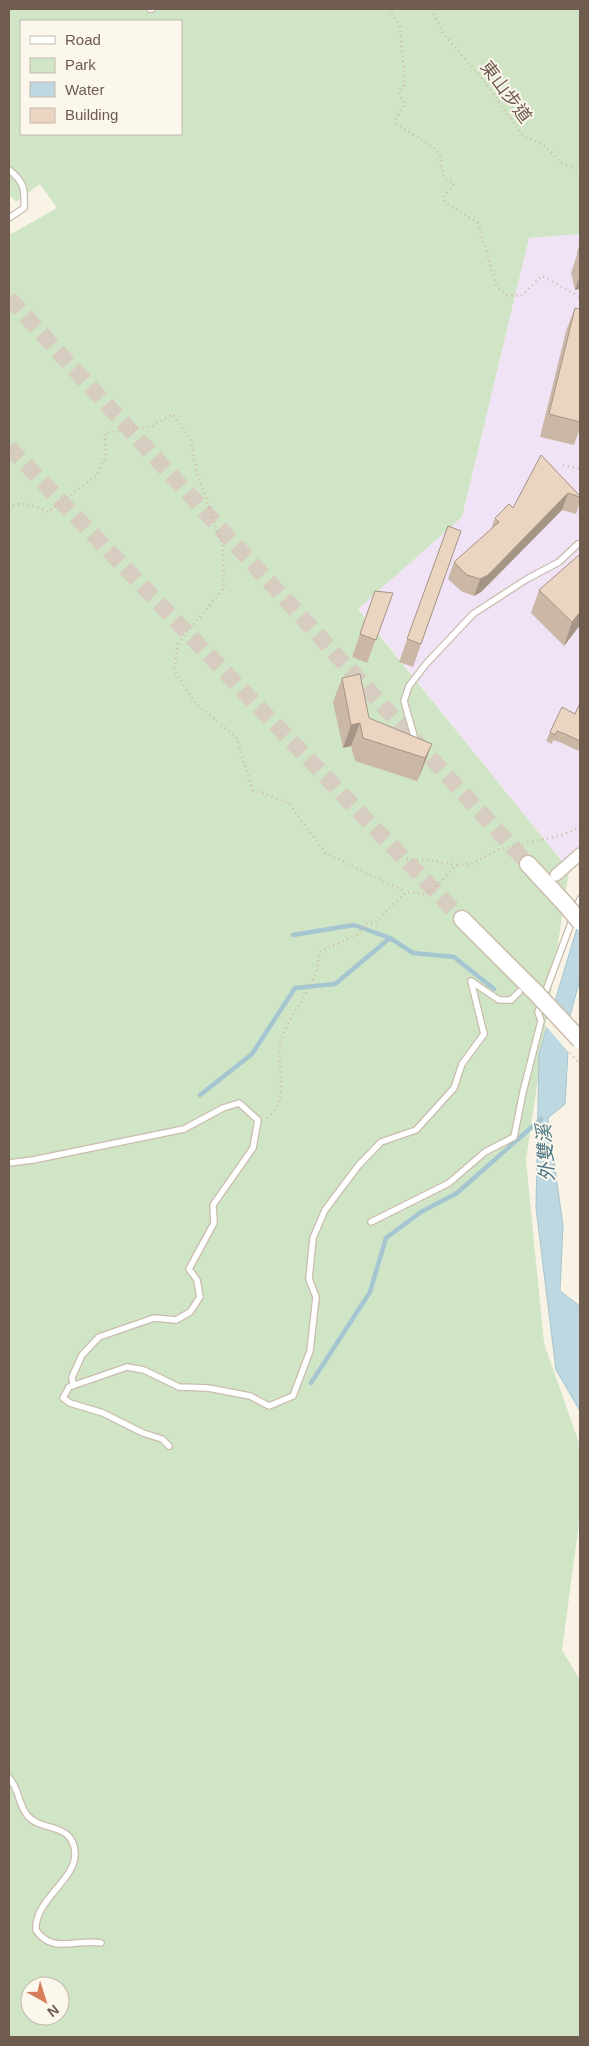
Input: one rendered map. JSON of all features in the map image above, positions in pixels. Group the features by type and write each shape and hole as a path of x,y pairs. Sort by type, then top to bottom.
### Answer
{"main road":[{"path":"528,864 573,902 580,922"},
{"path":"462,919 580,1040"}],"street":[{"path":"556,875 580,854"}],"lane":[{"path":"9,170 20,178 25,189 24,208 9,218"},
{"path":"419,753 404,701 409,686 473,614 527,579 559,562 580,544"},
{"path":"371,1222 449,1183 485,1152 514,1137 522,1092 541,1022 538,1012 573,902"},
{"path":"169,1446 162,1439 143,1433 102,1413 70,1403 63,1398 69,1387 127,1367 144,1370 179,1387 208,1388 250,1396 269,1406 293,1396 310,1350 316,1297 309,1279 313,1238 325,1210 358,1166 382,1142 416,1130 454,1088 462,1064 484,1034 470,981 499,1000 511,1000 519,992"},
{"path":"9,1163 33,1160 184,1129 223,1108 239,1103 258,1120 253,1148 213,1205 214,1223 189,1269 197,1280 200,1297 190,1312 176,1320 154,1318 99,1337 82,1355 72,1377 73,1386"},
{"path":"9,1778 28,1816 37,1823 65,1832 71,1840 75,1852 74,1861 67,1873 38,1914 36,1930 46,1942 56,1945 89,1940 101,1943"}],"path":[{"path":"388,9 400,27 405,84 398,93 405,104 396,120 397,124 434,148 440,155 444,178 454,184 443,197 445,202 478,223 497,286 507,294 521,296 542,276 580,296"},
{"name":"東山步道","path":"432,9 443,33 484,81 524,136 545,146 561,162 580,170"},
{"path":"9,509 16,504 30,504 48,512 97,475 106,457 105,434 152,426 172,414 191,440 197,473 223,547 224,588 178,644 174,670 195,703 236,737 253,790 289,803 325,853 406,892 424,894 432,890 457,865"},
{"path":"563,465 580,469"},
{"path":"407,859 430,860 457,865 472,864 500,849 562,836 580,828"},
{"path":"258,1120 267,1118 278,1104 282,1084 280,1044 286,1026 310,990 319,960 319,952 358,934 366,924 375,922 406,892"}],"shaded area":[{"path":"580,234 580,858 569,870 358,608 462,517 529,238"}],"green space":[{"path":"9,9 580,9 580,234 529,238 462,517 358,609 569,870 526,1160 544,1343 580,1446 580,1516 562,1650 580,1680 580,2037 9,2037 9,235 57,208 40,184 16,202 9,194"}],"water":[{"name":"外雙溪","path":"580,918 580,979 570,1016 565,1104 548,1118 563,1226 560,1291 580,1306 580,1411 556,1370 536,1208 539,1054"}],"pier":[{"path":"552,1001 572,1019 570,1054 545,1025"}],"building":[{"path":"575,308 580,309 580,422 549,414"},
{"path":"541,455 580,497 568,493 488,575 480,579 467,575 454,562 499,522 495,518 509,504 513,508"},
{"path":"448,526 461,531 421,644 407,639"},
{"path":"580,554 580,612 572,622 539,590"},
{"path":"375,591 393,593 376,640 360,634"},
{"path":"360,674 369,718 432,744 425,758 363,738 360,723 351,725 342,678"},
{"path":"580,703 580,741 557,731 555,735 550,732 562,707 575,714"}],"waterway":[{"path":"293,935 354,925 390,938"},
{"path":"200,1095 252,1054 295,988 335,984 390,938 413,953 454,957 494,989"},
{"path":"311,1383 370,1292 386,1238 421,1212 457,1193 541,1119"}],"tunnel":[{"path":"9,298 528,864"},
{"path":"9,447 462,919"}]}
